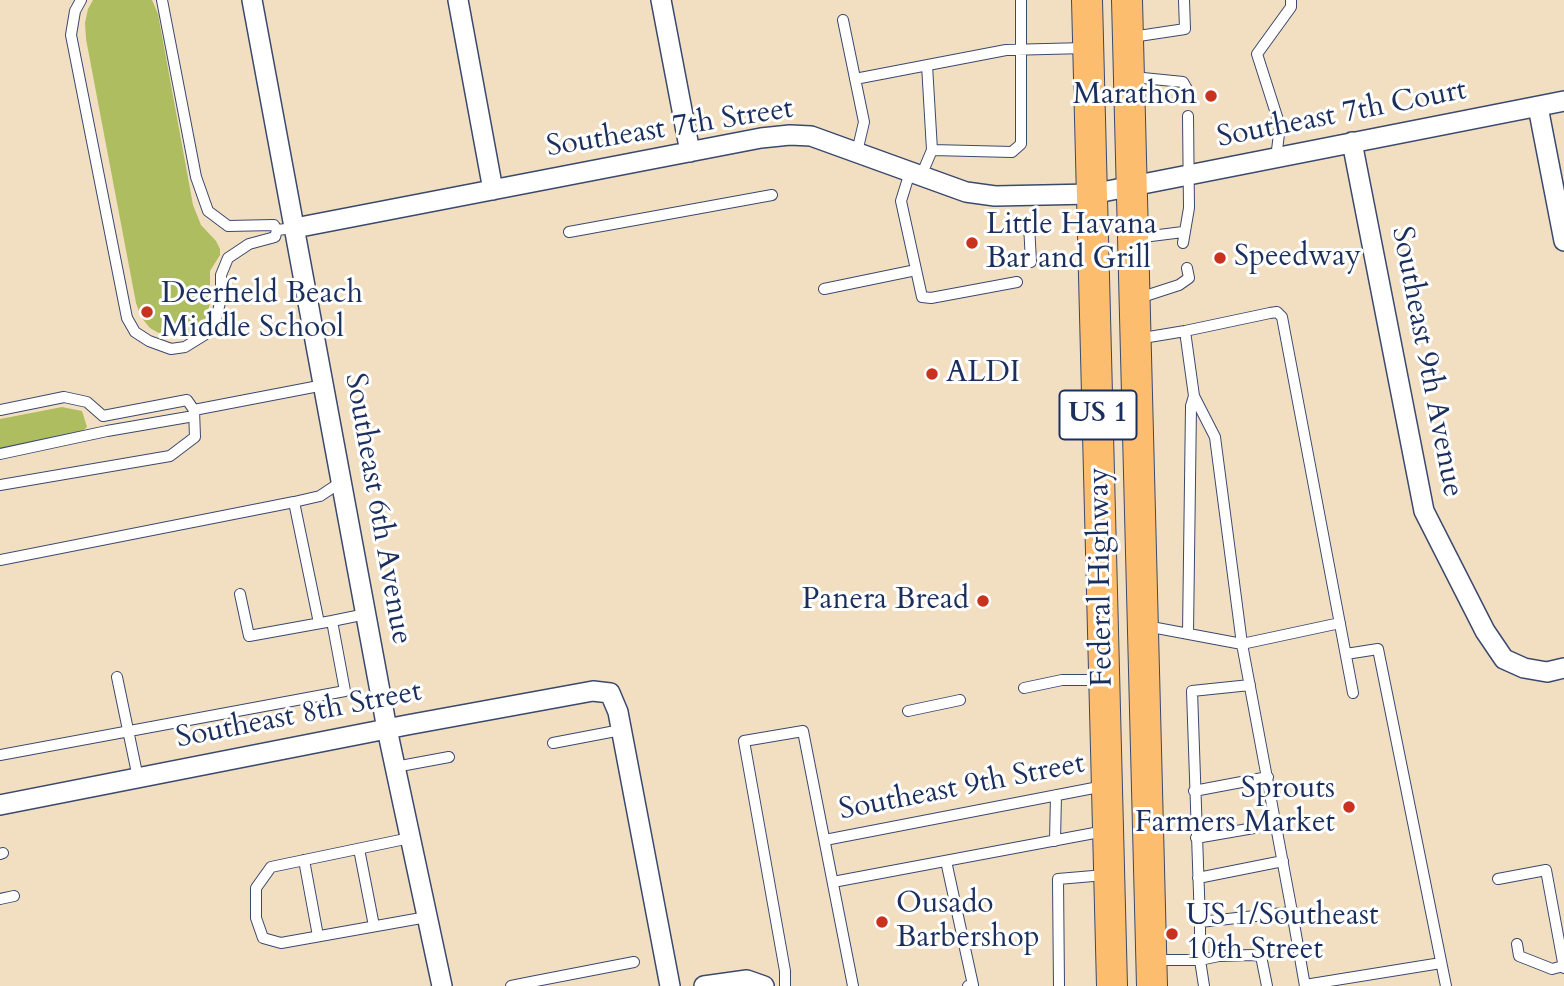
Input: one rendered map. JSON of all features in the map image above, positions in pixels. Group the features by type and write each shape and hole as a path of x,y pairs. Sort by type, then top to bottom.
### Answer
{"main road":[{"name":"Federal Highway","path":"1087,0 1112,986"},
{"name":"Federal Highway","path":"1127,0 1151,973"},
{"path":"1099,450 1111,464 1117,513 1119,588 1125,607 1143,626"},
{"path":"1104,624 1117,632 1127,646 1145,695"}],"street":[{"name":"Southeast 6th Avenue","path":"253,0 286,229 324,385 387,729 442,986"},
{"path":"458,0 494,190"},
{"path":"661,0 690,152"},
{"name":"Southeast 7th Court","path":"1132,187 1564,102"},
{"path":"1538,107 1564,241"},
{"name":"Southeast 7th Street","path":"286,229 790,135 811,135 966,192 995,196 1093,194 1132,187"},
{"name":"Southeast 9th Avenue","path":"1352,142 1424,512 1485,631 1504,659 1524,668 1547,672 1564,668"},
{"name":"Southeast 8th Street","path":"0,805 593,691 610,693 618,712 621,730"},
{"path":"621,730 670,986"},
{"path":"704,986 747,980 764,986"}],"lane":[{"path":"81,0 75,12 71,35 127,318 135,332 170,349 185,347 206,334 216,320 221,298 221,275 228,258 249,244 275,237 286,229"},
{"path":"162,0 196,177 208,211 228,226 274,225 286,229"},
{"path":"932,149 1012,152 1021,144 1021,0"},
{"path":"1128,38 1185,29 1184,0"},
{"path":"1276,158 1280,125 1257,54 1291,7 1291,0"},
{"path":"843,20 864,122 857,152"},
{"path":"855,79 1006,50 1088,47"},
{"path":"927,65 932,149 901,201 918,290 922,297 931,298 1017,282"},
{"path":"1129,77 1183,82 1187,89"},
{"path":"1134,239 1183,238 1188,208 1188,116"},
{"path":"569,232 772,195"},
{"path":"1028,224 1031,262"},
{"path":"1135,299 1179,285 1189,278 1187,268"},
{"path":"824,289 916,270"},
{"path":"1136,339 1270,313 1277,312 1282,317 1353,693"},
{"path":"1185,331 1194,396 1215,437 1242,644 1305,986 1441,963"},
{"path":"0,454 324,385"},
{"path":"1188,633 1191,406 1194,396"},
{"path":"0,410 64,397 87,402 103,416 187,400 194,413 195,438 170,456 0,485"},
{"path":"0,560 320,496 342,481"},
{"path":"294,502 319,623"},
{"path":"240,594 249,636 366,614"},
{"path":"0,755 345,691 332,621"},
{"path":"1143,626 1242,644 1340,623"},
{"path":"1346,654 1378,649 1446,986"},
{"path":"117,677 138,778"},
{"path":"1024,688 1062,680 1105,680"},
{"path":"1204,986 1200,960 1192,691 1250,685"},
{"path":"908,711 960,700"},
{"path":"552,743 621,730"},
{"path":"785,986 785,971 744,741 803,731 853,986"},
{"path":"395,767 449,757"},
{"path":"1194,791 1268,777"},
{"name":"Southeast 9th Street","path":"825,840 1108,785"},
{"path":"1055,841 1056,795"},
{"path":"1196,838 1277,824"},
{"path":"833,882 1108,831"},
{"path":"410,838 271,867 256,888 256,918 263,938 281,943 427,917"},
{"path":"359,849 374,926"},
{"path":"304,860 318,936"},
{"path":"946,861 972,986"},
{"path":"1198,878 1283,861"},
{"path":"1497,878 1546,870 1564,967 1552,969 1519,956 1517,944"},
{"path":"1059,986 1058,879 1109,875"},
{"path":"0,899 14,896"},
{"path":"1200,922 1292,912"},
{"path":"1151,973 1219,956 1261,956 1267,986"},
{"path":"511,986 634,962"}],"green space":[{"path":"93,0 152,0 158,14 193,205 201,225 220,249 220,255 210,271 210,303 207,316 199,328 188,334 176,337 162,335 150,328 141,317 136,303 86,39 85,23"},
{"path":"62,407 82,411 87,427 80,432 0,450 0,419"}],"place":[{"name":"Marathon","path":"1211,96"},
{"name":"Little Havana Bar and Grill","path":"972,243"},
{"name":"Speedway","path":"1220,258"},
{"name":"Deerfield Beach Middle School","path":"147,312"},
{"name":"ALDI","path":"932,374"},
{"name":"Panera Bread","path":"983,601"},
{"name":"Sprouts Farmers Market","path":"1349,807"},
{"name":"Ousado Barbershop","path":"882,922"},
{"name":"US 1/Southeast 10th Street","path":"1172,934"}]}
